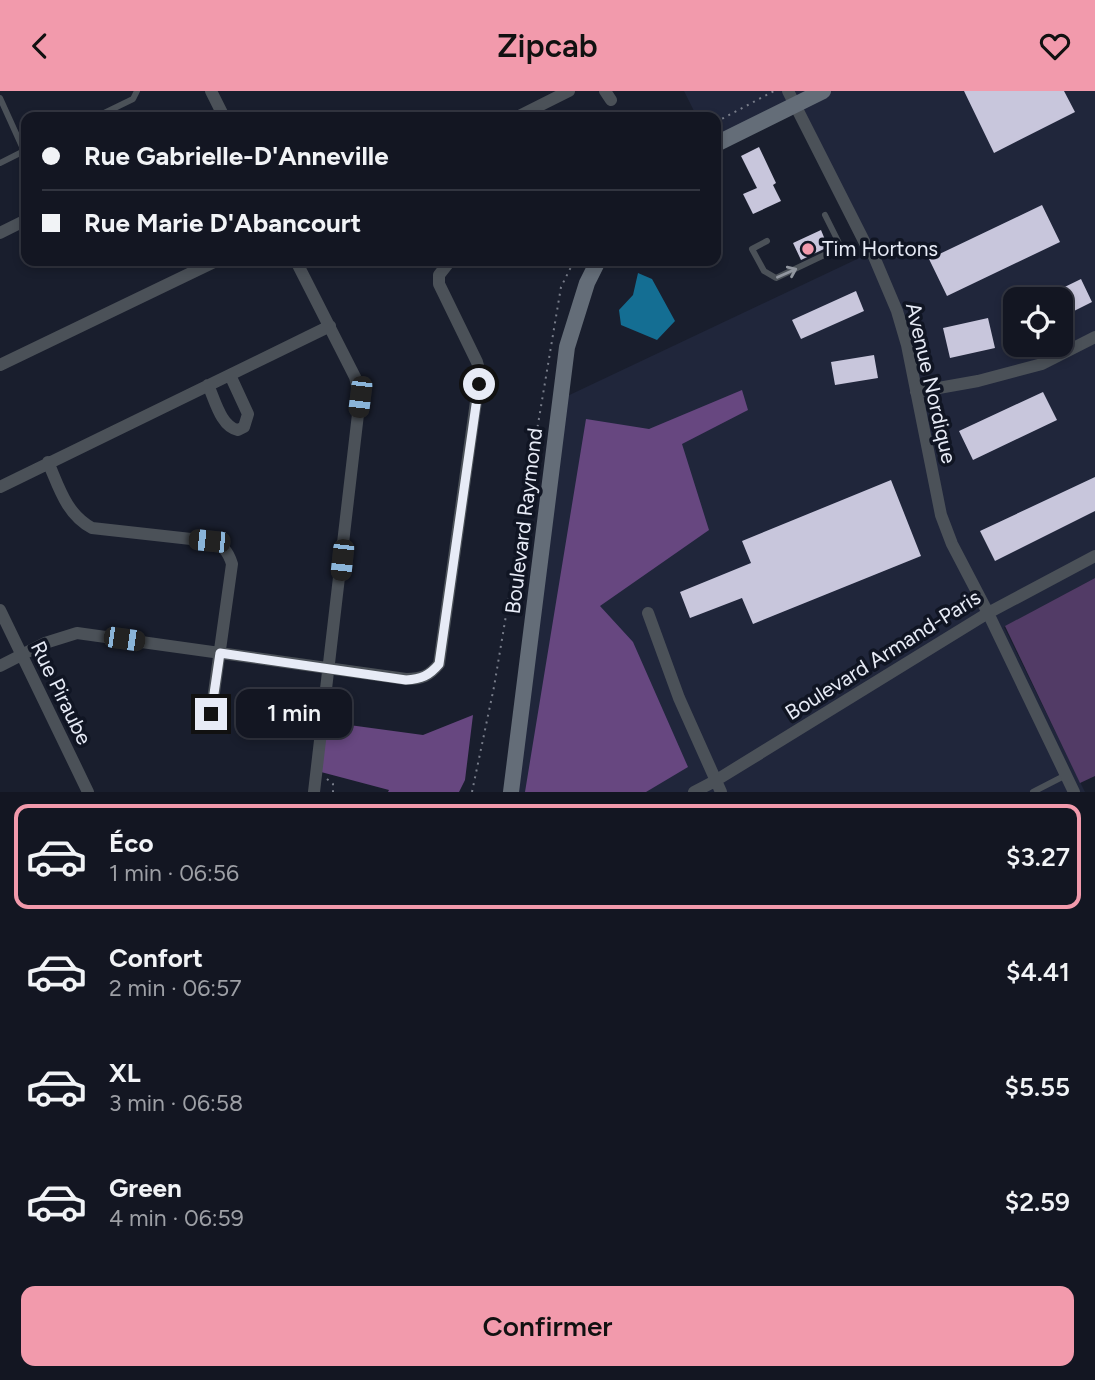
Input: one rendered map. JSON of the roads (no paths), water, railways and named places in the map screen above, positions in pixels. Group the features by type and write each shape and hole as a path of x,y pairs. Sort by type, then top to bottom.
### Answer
{"street":[{"path":"211,91 222,112"},
{"path":"527,112 569,91"},
{"path":"721,141 791,98 823,91"},
{"name":"Avenue Nordique","path":"791,98 872,253 897,311 941,515 952,544 1074,792"},
{"path":"0,233 21,222"},
{"path":"0,365 206,266"},
{"path":"299,266 355,377 360,397 314,792"},
{"path":"0,666 53,640 77,632 416,679 432,673 439,664 480,373 439,284 439,275 446,266"},
{"name":"Boulevard Raymond","path":"511,792 567,347 587,282 595,266"},
{"path":"0,487 330,326"},
{"path":"916,392 978,381 1042,364 1095,337"},
{"path":"208,385 225,422 230,429 238,431 244,427 248,414 230,375"},
{"path":"48,463 68,508 92,528 209,541 225,548 232,564 220,653 211,714 199,727"},
{"name":"Boulevard Armand-Paris","path":"694,792 718,787 988,613 1095,556"},
{"name":"Rue Piraube","path":"0,610 88,792"},
{"path":"648,613 679,698 718,787"},
{"path":"502,792 514,771"}],"lane":[{"path":"106,112 133,99 137,91"},
{"path":"0,98 21,143"},
{"path":"0,163 21,153"},
{"path":"767,241 752,249 764,271 776,278 841,247 825,215"},
{"path":"1033,792 1066,775"}],"water":[{"path":"638,273 652,279 675,321 657,340 621,325 619,310 633,295"}],"place":[{"name":"Tim Hortons","path":"808,249"}]}
